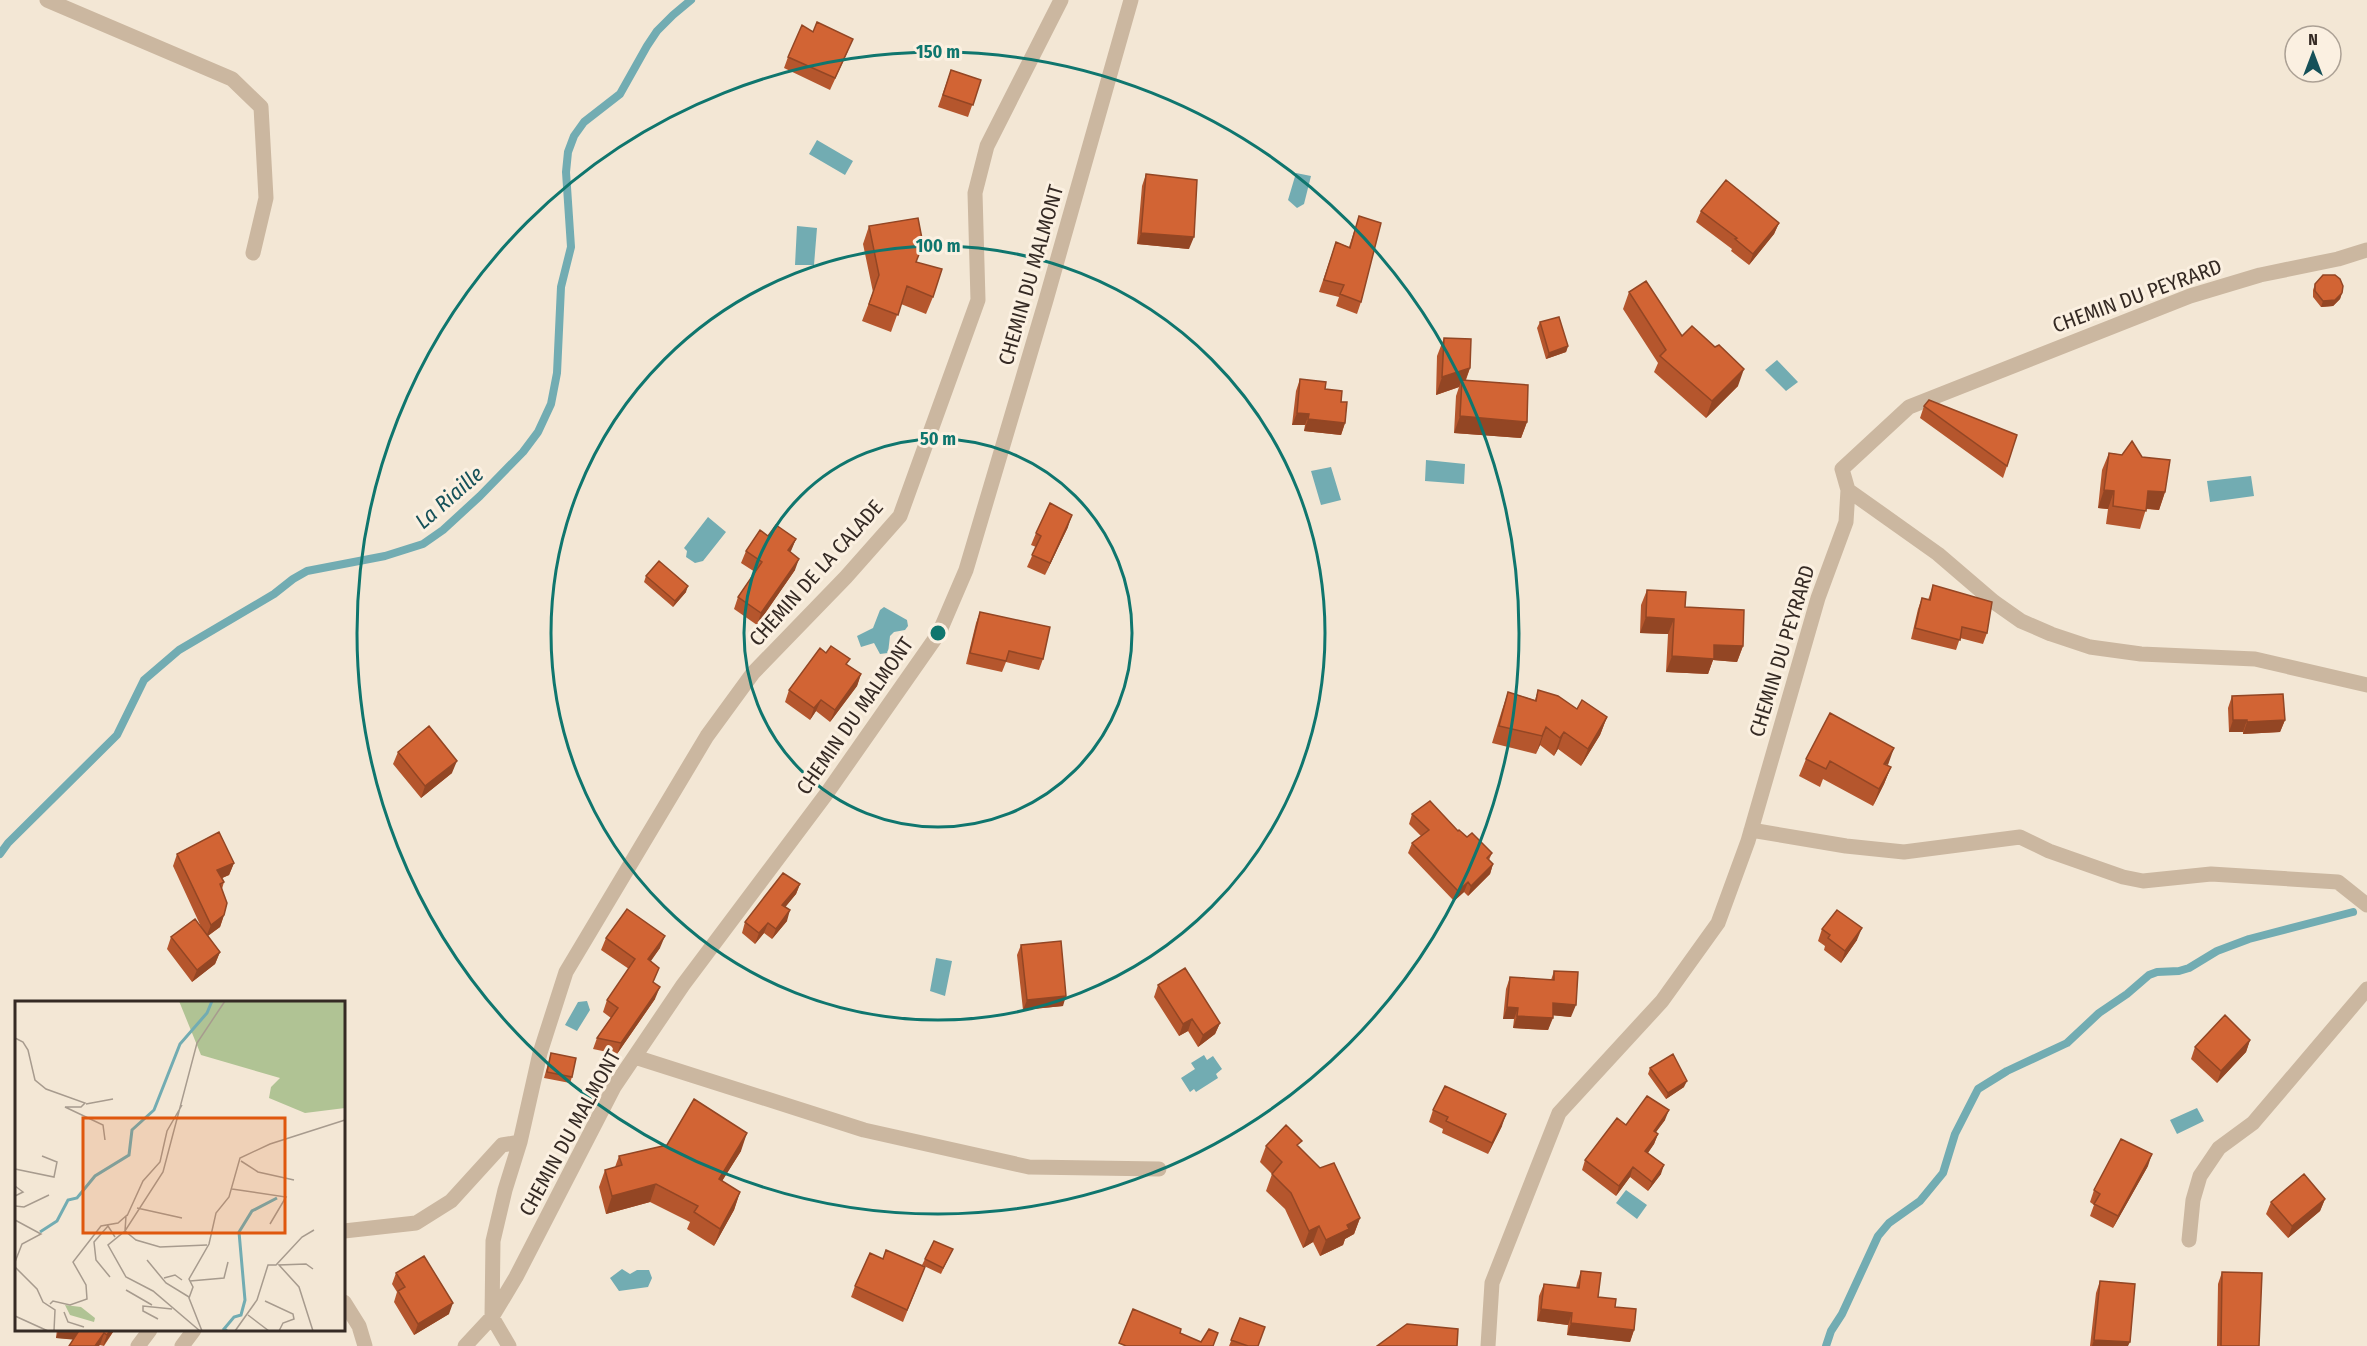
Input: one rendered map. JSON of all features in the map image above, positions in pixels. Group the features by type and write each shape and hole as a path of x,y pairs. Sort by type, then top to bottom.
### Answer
{"street":[{"path":"47,0 232,79 261,107 266,198 253,253"},
{"name":"CHEMIN DE LA CALADE","path":"492,1317 493,1241 520,1142 540,1053 566,972 695,756 753,673 846,577 900,516 978,300 975,193 987,146 1061,0"},
{"name":"CHEMIN DU MALMONT","path":"465,1346 492,1317 516,1277 614,1087 683,985 827,793 939,633 966,570 1131,0"},
{"name":"CHEMIN DU PEYRARD","path":"1488,1346 1492,1283 1559,1113 1662,1001 1718,923 1751,830 1818,598 1846,522 1848,490 1842,469 1909,407 2190,296 2260,275 2338,259 2367,250"},
{"path":"1848,490 1938,554 1994,602 2021,621 2051,634 2090,647 2141,654 2255,658 2367,685"},
{"path":"1751,830 1846,846 1904,852 2020,837 2049,851 2123,878 2143,881 2211,874 2338,882 2367,905"},
{"path":"2189,1240 2193,1200 2200,1176 2219,1148 2253,1123 2367,989"},
{"path":"635,1057 864,1130 1029,1167 1159,1169"},
{"path":"345,1231 416,1223 451,1201 502,1145 520,1142"},
{"path":"345,1304 359,1326 365,1346"},
{"path":"492,1317 508,1346"},
{"path":"138,1346 149,1331"},
{"path":"183,1346 193,1331"}],"water":[{"path":"817,140 853,161 845,175 809,154"},
{"path":"1296,173 1311,176 1304,204 1297,208 1288,200"},
{"path":"797,226 817,228 814,265 795,265"},
{"path":"1777,360 1798,382 1786,391 1765,370"},
{"path":"1426,460 1465,464 1464,484 1425,481"},
{"path":"1331,467 1341,500 1321,505 1311,471"},
{"path":"2251,476 2254,496 2210,502 2207,481"},
{"path":"708,517 726,532 703,561 695,563 686,557 687,551 684,548"},
{"path":"884,607 907,620 908,626 905,630 894,632 890,636 888,653 880,654 874,643 861,647 857,636 873,628 880,610"},
{"path":"936,958 952,961 945,996 930,991"},
{"path":"587,1001 590,1010 577,1031 565,1025 578,1002"},
{"path":"1204,1055 1207,1060 1213,1056 1222,1069 1216,1074 1218,1078 1196,1092 1194,1089 1190,1092 1181,1078 1195,1069 1191,1063"},
{"path":"2197,1108 2204,1121 2177,1134 2170,1120"},
{"path":"1626,1190 1647,1205 1637,1219 1616,1203"},
{"path":"622,1269 630,1274 637,1270 649,1270 652,1278 648,1287 619,1291 610,1278"}],"building":[{"path":"817,22 853,39 835,78 788,57 802,25 813,32"},
{"path":"951,70 981,80 973,105 943,95"},
{"path":"1146,174 1197,180 1194,237 1141,233"},
{"path":"1726,180 1779,223 1753,254 1735,239 1737,238 1701,211"},
{"path":"1359,216 1381,223 1361,302 1340,294 1344,285 1324,280 1336,242 1350,248"},
{"path":"918,218 923,244 916,262 942,269 933,297 907,286 898,315 869,304 879,275 869,226"},
{"path":"2323,275 2335,275 2340,279 2343,286 2342,293 2335,300 2323,301 2315,291 2315,284"},
{"path":"1646,281 1682,336 1692,326 1715,347 1719,345 1744,369 1712,401 1660,356 1666,350 1629,292"},
{"path":"1559,317 1568,346 1549,353 1540,322"},
{"path":"1444,338 1471,339 1470,368 1442,377"},
{"path":"1300,379 1326,382 1325,389 1342,391 1341,402 1347,402 1345,423 1308,419 1309,414 1297,413"},
{"path":"1462,380 1528,385 1527,422 1460,416"},
{"path":"1929,400 2017,435 2007,466 1924,406"},
{"path":"2132,441 2142,457 2170,460 2165,492 2148,491 2146,511 2113,506 2114,491 2104,490 2109,453 2122,455"},
{"path":"1050,503 1072,515 1050,563 1032,555 1041,536 1036,533"},
{"path":"776,525 796,539 788,550 799,559 761,613 738,597 762,562 746,551 760,530 768,536"},
{"path":"659,561 688,586 675,601 646,576"},
{"path":"1933,585 1992,602 1987,633 1962,627 1960,640 1915,628 1922,598 1930,600"},
{"path":"1647,590 1686,592 1685,607 1744,610 1743,646 1714,645 1714,659 1672,656 1674,619 1646,617"},
{"path":"980,612 1050,627 1043,659 1009,651 1006,661 970,653"},
{"path":"831,646 850,659 846,664 861,674 835,710 821,700 814,708 789,690 820,648 826,653"},
{"path":"1538,690 1558,696 1577,709 1582,700 1607,717 1588,749 1564,732 1560,738 1546,727 1542,736 1499,726 1508,692 1536,701"},
{"path":"2283,694 2285,720 2247,722 2247,720 2233,720 2232,696"},
{"path":"1830,713 1894,748 1884,764 1891,767 1879,789 1830,761 1826,769 1806,759"},
{"path":"429,726 457,761 425,786 398,752"},
{"path":"1430,801 1458,831 1467,837 1472,833 1492,853 1487,858 1493,864 1471,886 1468,882 1458,891 1412,843 1429,830 1412,814"},
{"path":"219,832 234,863 217,870 224,882 220,884 227,903 224,915 211,925 177,854"},
{"path":"783,873 800,884 782,905 790,910 776,929 768,923 759,933 745,922"},
{"path":"627,909 665,936 648,959 659,968 653,982 660,987 621,1043 597,1038 618,1008 607,1000 635,959 606,938"},
{"path":"1837,910 1862,928 1845,951 1828,938 1830,935 1822,929"},
{"path":"195,919 220,952 197,970 171,937"},
{"path":"1061,941 1066,996 1027,1000 1021,945"},
{"path":"1185,968 1220,1023 1203,1035 1192,1019 1183,1024 1158,985"},
{"path":"1554,971 1578,972 1576,1005 1553,1003 1553,1018 1517,1016 1518,1008 1507,1007 1510,977 1554,980"},
{"path":"2225,1015 2250,1040 2221,1071 2195,1047"},
{"path":"551,1053 576,1058 572,1077 547,1072"},
{"path":"1673,1054 1687,1081 1668,1093 1650,1068"},
{"path":"1445,1086 1506,1114 1492,1143 1446,1121 1448,1117 1433,1110"},
{"path":"1647,1096 1669,1110 1654,1131 1658,1134 1645,1151 1664,1165 1652,1182 1633,1167 1619,1186 1585,1160 1617,1118 1626,1125"},
{"path":"694,1099 747,1133 719,1179 740,1192 720,1229 694,1212 698,1206 656,1184 612,1196 605,1170 622,1165 619,1156 667,1145"},
{"path":"1286,1125 1302,1141 1297,1145 1320,1168 1334,1163 1360,1218 1347,1225 1349,1229 1326,1240 1319,1226 1309,1231 1291,1193 1272,1174 1282,1162 1266,1146"},
{"path":"2121,1139 2152,1154 2118,1216 2094,1204 2100,1194 2094,1190"},
{"path":"2304,1174 2325,1199 2292,1226 2271,1202"},
{"path":"934,1241 953,1249 943,1268 925,1259"},
{"path":"886,1250 925,1267 907,1310 855,1286 870,1253 883,1259"},
{"path":"424,1256 453,1303 418,1324 398,1291 405,1287 396,1273"},
{"path":"1581,1271 1601,1273 1598,1297 1616,1299 1615,1307 1636,1309 1634,1330 1571,1323 1572,1313 1541,1309 1544,1284 1579,1288"},
{"path":"2222,1272 2262,1273 2259,1346 2221,1346"},
{"path":"2100,1281 2135,1284 2130,1342 2094,1340"},
{"path":"1133,1309 1181,1329 1180,1333 1201,1342 1209,1329 1218,1333 1213,1346 1126,1346 1119,1343"},
{"path":"1240,1318 1265,1327 1258,1346 1248,1346 1231,1340"},
{"path":"1407,1324 1458,1329 1457,1346 1377,1346"},
{"path":"79,1331 110,1331 107,1335 104,1333 95,1346 69,1346"}],"waterway":[{"name":"La Riaille","path":"0,854 8,843 117,735 144,680 179,650 274,594 307,571 385,556 423,544 443,530 480,496 523,452 538,432 551,404 557,373 561,287 571,247 566,172 568,152 574,136 584,122 620,94 657,31 691,0"},
{"path":"1826,1346 1831,1331 1842,1314 1878,1236 1889,1223 1920,1201 1943,1173 1955,1134 1978,1089 2007,1071 2067,1043 2099,1013 2127,994 2149,975 2189,968 2217,951 2249,939 2353,912"}]}
